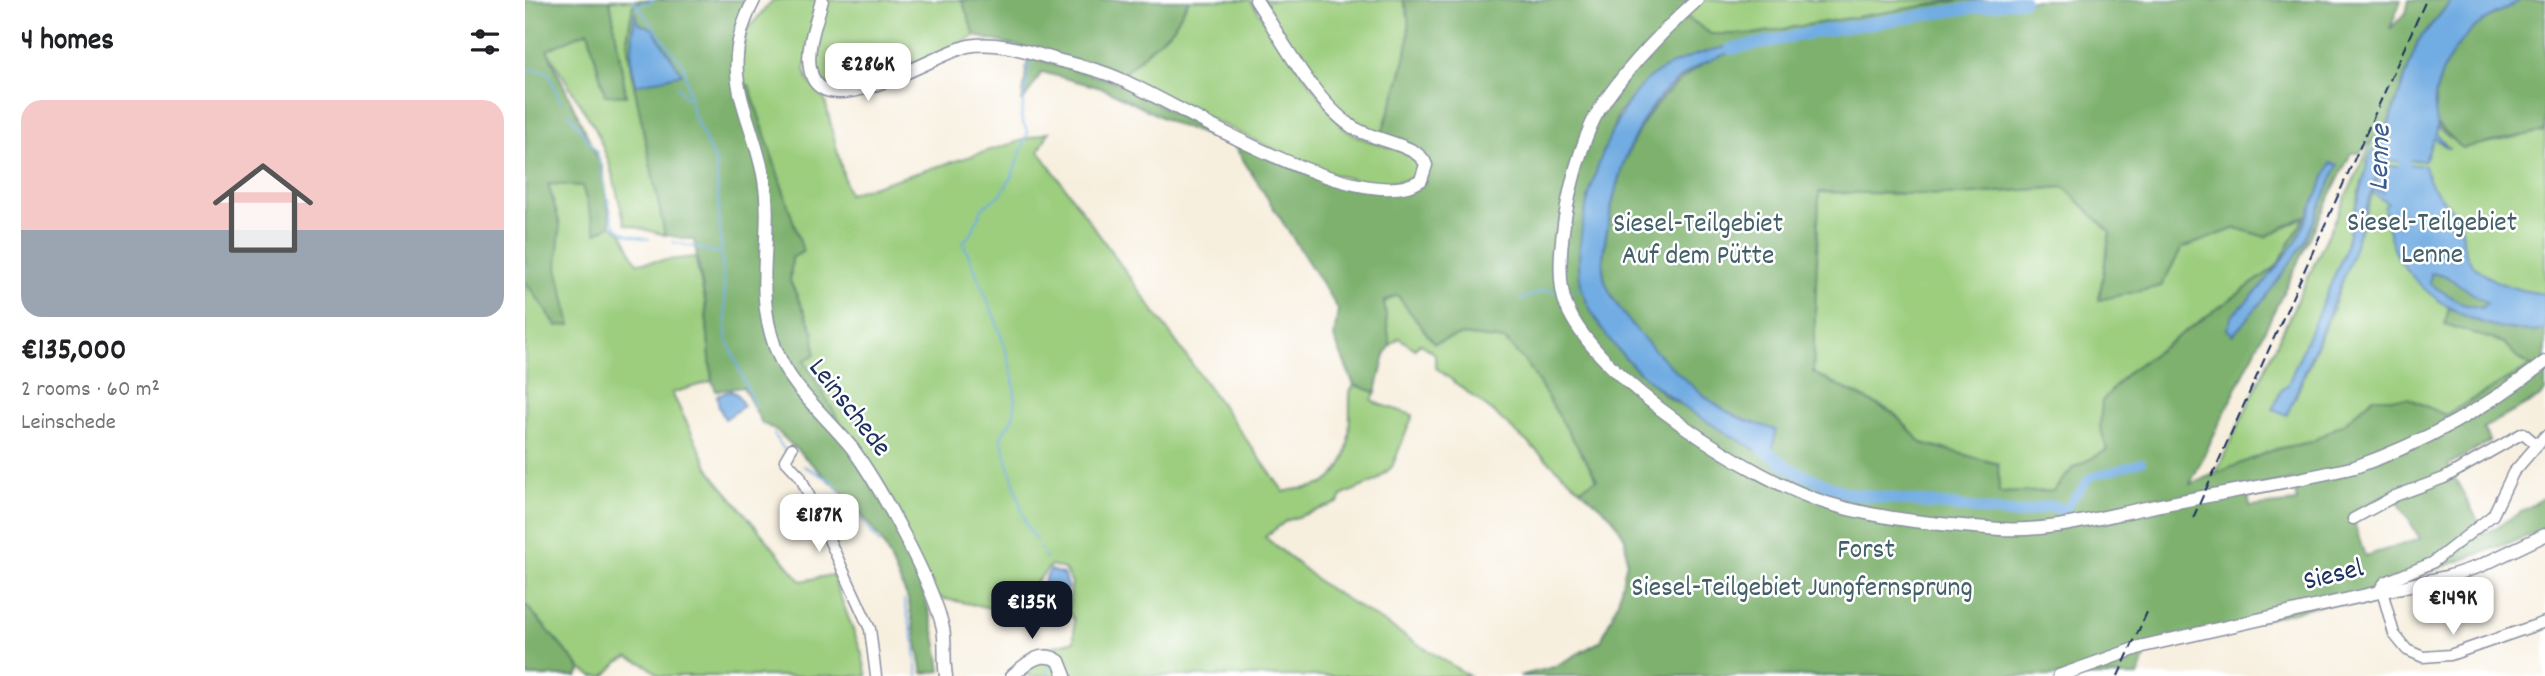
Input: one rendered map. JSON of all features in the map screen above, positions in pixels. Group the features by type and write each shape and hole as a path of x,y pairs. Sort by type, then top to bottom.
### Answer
{"main road":[{"name":"Leinschede","path":"754,0 738,39 735,71 764,182 766,204 762,283 770,331 793,383 852,448 891,512 941,622 946,676"},
{"path":"822,0 810,69 814,81 832,93 847,93 878,83 971,46 999,46 1119,79 1261,151 1332,179 1397,187 1413,185 1421,180 1426,165 1417,152 1361,133 1335,112 1307,77 1256,0"},
{"path":"1697,0 1621,81 1593,122 1564,222 1560,259 1562,290 1567,307 1597,350 1656,407 1690,432 1803,494 1857,512 2002,529 2055,527 2355,467 2379,459 2475,410 2545,362"},
{"path":"2382,594 2480,566 2545,535"},
{"name":"Siesel","path":"2059,676 2123,652 2382,594"},
{"path":"1012,676 1033,659 1044,656 1059,661 1065,676"}],"street":[{"name":"Siesel","path":"2353,519 2395,496 2444,478 2523,433 2536,444"},
{"name":"Siesel","path":"2382,594 2385,582 2432,563 2493,515 2514,473 2545,436"},
{"path":"792,448 785,460 800,476 870,629 876,676"},
{"path":"2382,594 2394,634 2407,650 2423,657 2450,654 2545,622"}],"green space":[{"path":"525,0 610,0 626,96 605,95 588,31 547,50 602,167 611,225 596,233 582,186 548,184 560,225 557,267 571,325 557,326 525,281"},
{"path":"610,0 642,0 633,5 627,39 665,235 625,224 609,162 595,128 547,50 588,30 605,95 626,95"},
{"path":"642,0 751,0 736,88 749,85 803,251 792,258 790,281 814,333 815,355 804,360 868,471 906,549 922,588 934,629 941,671 923,673 908,599 883,543 851,501 777,431 762,423 743,387 716,391 712,381 705,301 694,240 665,235 631,70 627,39 633,5"},
{"path":"773,0 818,0 805,69 808,81 824,97 848,194 1049,132 1039,151 1284,492 1323,484 1341,467 1348,443 1350,392 1354,385 1376,392 1372,400 1376,403 1413,415 1392,467 1376,481 1343,495 1338,503 1286,521 1265,537 1322,584 1469,676 1067,676 1064,664 1053,650 1043,649 1074,641 1074,619 1068,612 1072,583 1064,569 1051,565 1016,606 1001,610 935,597 804,360 814,333 790,281 792,257 803,252 741,87 740,69 746,31"},
{"path":"826,0 962,0 975,36 918,63 848,89 826,85 819,75 814,54"},
{"path":"962,0 1189,0 1173,28 1119,77 1061,57 975,36"},
{"path":"1189,0 1250,0 1343,128 1361,138 1410,154 1420,167 1416,175 1395,182 1381,182 1326,172 1122,75 1173,28"},
{"path":"1260,0 1403,0 1408,15 1407,49 1381,137 1361,127 1326,96 1311,78"},
{"name":"Forst","path":"1403,0 1692,0 1680,12 1711,34 1753,34 1960,0 2401,0 2390,29 2406,13 2409,0 2452,0 2418,41 2383,137 2374,138 2360,153 2351,153 2190,484 2276,449 2311,442 2346,422 2373,398 2408,398 2445,415 2532,366 2519,359 2504,343 2445,324 2449,308 2495,326 2545,330 2545,391 2539,398 2483,428 2490,441 2448,465 2485,534 2545,497 2545,530 2378,590 2148,650 2138,676 1519,676 1554,667 1601,641 1618,602 1627,561 1625,538 1612,517 1580,489 1597,479 1528,365 1505,340 1461,335 1434,343 1397,295 1384,302 1390,346 1385,355 1376,392 1354,385 1334,338 1338,309 1233,144 1332,183 1415,187 1423,152 1412,145 1381,137 1407,49 1408,15","holes":["1714,58 1690,72 1670,89 1640,128 1629,151 1613,200 1604,248 1604,278 1614,300 1627,318 1679,375 1731,414 1776,430 1771,458 1664,395 1619,348 1585,298 1581,257 1588,198 1618,114 1649,78","2064,187 2110,232 2099,300 2161,286 2182,248 2236,228 2265,237 2305,216 2277,266 2127,373 2102,401 2100,426 2107,450 2073,468 2053,491 1999,493 1998,464 1922,443 1893,413 1813,373 1819,192 1960,195","2293,480 2297,502 2250,507 2247,489","2395,496 2420,539 2365,556 2353,519"]},
{"path":"1702,0 1960,0 1753,34 1711,34 1685,15"},
{"name":"Siesel-Teilgebiet Lenne","path":"2438,0 2545,0 2438,128 2462,148 2545,131 2545,330 2438,298 2449,308 2445,324 2504,343 2519,359 2533,365 2445,415 2408,398 2373,398 2346,422 2311,442 2276,449 2215,475 2374,137 2383,137","holes":["2359,191 2372,195 2334,306 2295,398 2281,390 2288,385 2344,253"]},
{"path":"2520,0 2545,0 2545,131 2462,148 2436,123 2435,107 2441,76 2447,61 2466,36 2491,16"},
{"path":"1028,56 1116,82 1233,144 1177,125 1105,89 1042,72 1022,103"},
{"path":"548,184 582,186 597,233 611,225 622,233 637,263 695,257 705,301 712,381 672,393 712,474 801,581 832,575 861,651 867,676 660,676 645,664 628,657 618,662 605,676 593,676 581,669 525,604 525,281 557,326 537,267 560,225"},
{"path":"2064,187 2110,232 2099,299 2161,286 2182,248 2236,228 2266,237 2306,215 2277,266 2127,373 2100,426 2108,450 2073,468 2053,491 1999,493 1998,464 1922,443 1893,412 1813,373 1819,192 1960,195"},
{"path":"2431,273 2444,275 2487,303 2481,308 2463,304 2430,284"},
{"path":"1397,295 1434,343 1461,335 1505,340 1528,365 1598,479 1580,489 1493,412 1435,367 1435,354 1420,343 1415,349 1399,338 1390,346 1384,302"},
{"path":"525,604 581,669 577,676 525,676"},
{"path":"1046,657 1058,668 1059,676 1027,676 1030,669"}],"water":[{"path":"2452,0 2520,0 2492,15 2471,31 2454,50 2442,72 2434,102 2436,134 2449,149 2434,138 2425,160 2406,161 2405,158 2403,161 2381,161 2349,264 2287,415 2273,409 2281,390 2288,384 2344,253 2368,160 2372,151 2382,144 2418,41"},
{"path":"635,11 638,23 653,29 682,74 636,85 631,60"},
{"path":"1746,43 1746,47 1711,60 1673,83 1645,117 1619,177 1603,252 1603,269 1606,284 1627,318 1679,374 1731,414 1776,430 1771,459 1690,411 1640,373 1600,326 1585,298 1580,275 1580,246 1593,180 1619,118 1635,94 1651,77 1673,64 1709,51"},
{"path":"2331,163 2338,165 2304,243 2265,298 2233,335 2227,329 2232,316 2261,287 2296,242"},
{"path":"2408,165 2425,165 2434,188 2459,220 2468,258 2485,275 2509,286 2545,294 2545,330 2504,328 2465,316 2447,306 2415,280 2398,258 2392,244 2384,207 2388,203 2372,193 2373,190 2385,193 2374,189 2383,166 2401,166 2402,174 2407,173","holes":["2431,273 2444,275 2487,303 2481,308 2463,304 2430,284"]},
{"path":"731,391 737,394 744,406 725,419 717,395"},
{"path":"1050,570 1063,574 1068,585 1065,603 1043,598 1045,579"}],"waterway":[{"path":"633,0 684,66 693,114 716,164 727,339 755,408"},
{"path":"637,7 654,0"},
{"path":"1731,49 1827,30 2024,0"},
{"path":"1030,59 1021,119 1028,132 1012,176 1001,194 982,208 972,233 963,242 997,323 1011,368 1015,406 1011,421 1001,439 1026,524 1036,541"},
{"path":"525,71 536,69 549,73 561,103"},
{"path":"677,86 687,99"},
{"path":"568,112 597,152 616,226 633,236 649,239"},
{"name":"Lenne","path":"2404,190 2405,142"},
{"path":"673,242 719,253"},
{"path":"525,271 529,270"},
{"path":"1572,291 1581,286"},
{"path":"1520,300 1545,290 1556,291"},
{"path":"774,434 785,451"},
{"path":"1762,448 1794,471 1846,493 2019,514 2050,506 2065,510"},
{"path":"2063,512 2090,477 2142,462"},
{"path":"804,466 832,481 880,544"},
{"path":"1044,555 1047,559"},
{"path":"904,600 918,676"},
{"path":"1047,676 1050,666"}],"railway":[{"path":"2193,518 2426,0"},
{"path":"2118,676 2147,612"}],"park label":[{"name":"Siesel-Teilgebiet Auf dem Pütte","path":"1698,242"},
{"name":"Siesel-Teilgebiet Jungfernsprung","path":"1802,590"}]}
